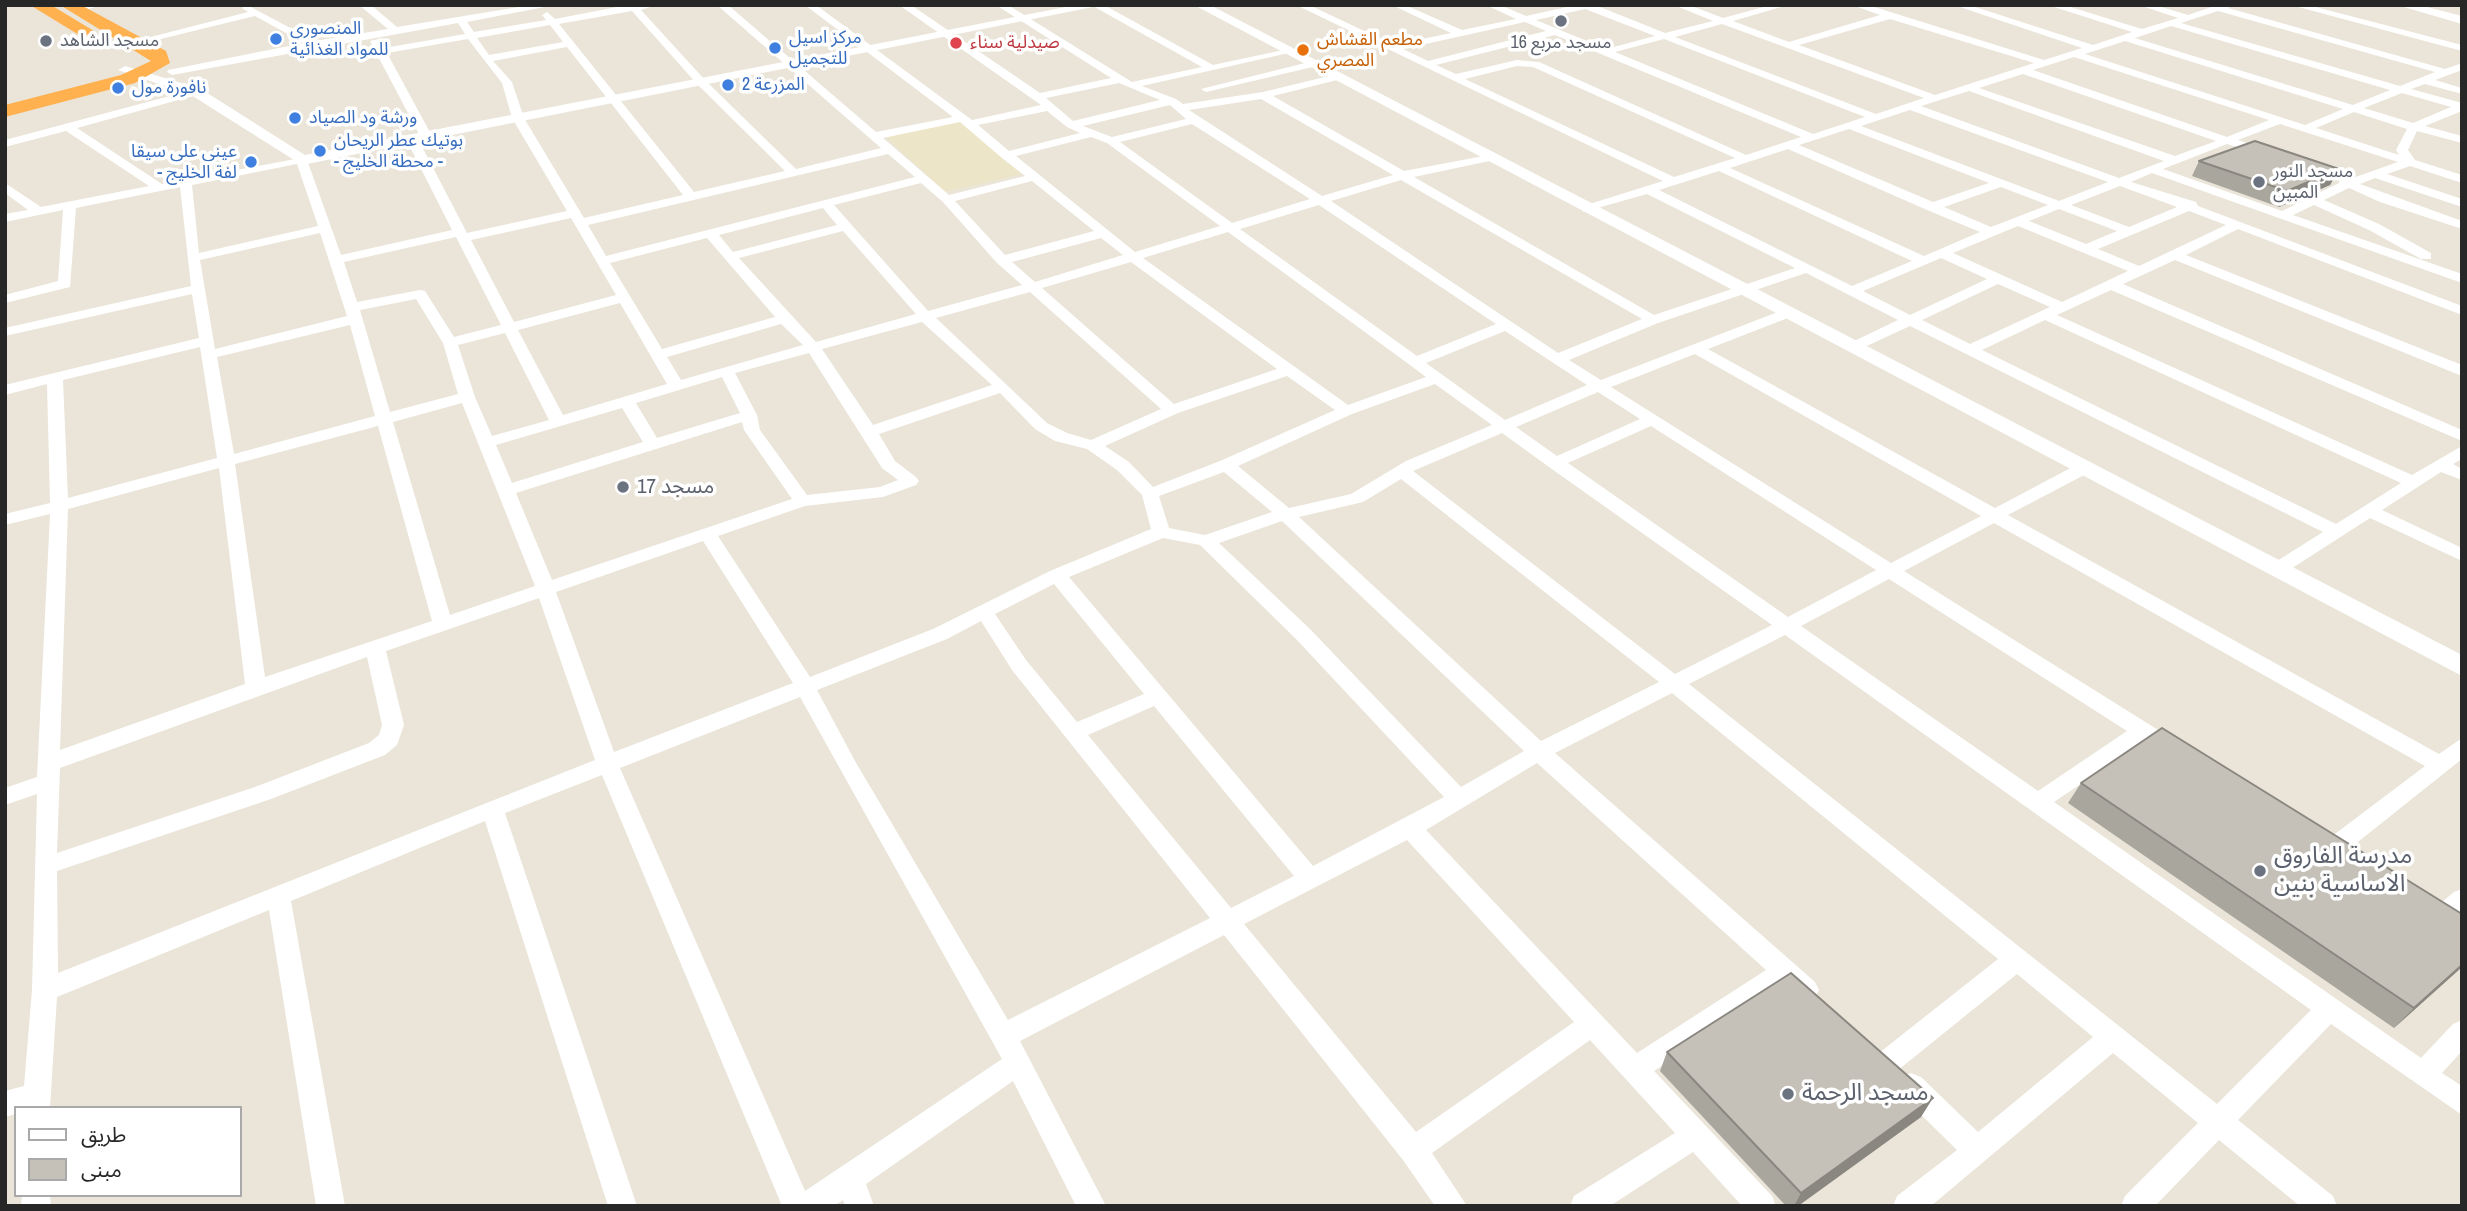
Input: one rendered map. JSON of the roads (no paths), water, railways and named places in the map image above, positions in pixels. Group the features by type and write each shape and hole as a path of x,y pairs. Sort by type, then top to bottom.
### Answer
{"highway":[{"path":"38,5 146,69"},
{"path":"5,111 161,63 159,55 71,7"},
{"path":"5,103 146,69"}],"street":[{"path":"71,7 97,5"},
{"path":"242,5 314,44"},
{"path":"364,5 380,15 394,30"},
{"path":"487,5 505,13"},
{"path":"382,51 651,5"},
{"path":"722,5 788,65 947,199 1002,260 1172,410"},
{"path":"810,5 966,121 1133,257 1346,411"},
{"path":"904,5 1043,102 1071,125 1111,141 1555,463 2462,1102"},
{"path":"1001,5 1125,82 1182,110 1557,359 2190,761"},
{"path":"5,218 1096,5 1212,68"},
{"path":"1200,5 2462,667"},
{"path":"1301,5 1674,182"},
{"path":"1397,5 1462,34"},
{"path":"1491,5 1811,137"},
{"path":"1684,7 1704,5"},
{"path":"1605,52 1783,5"},
{"path":"1857,5 2043,63"},
{"path":"1959,5 2092,48"},
{"path":"2053,5 2141,32"},
{"path":"2144,5 2188,18"},
{"path":"2296,5 2462,48"},
{"path":"2403,5 2462,20"},
{"path":"146,69 545,6 553,22 612,100 692,198"},
{"path":"1391,49 1586,6 1875,117"},
{"path":"633,7 701,82 749,126 794,174"},
{"path":"1684,7 1934,98"},
{"path":"1588,209 2222,7 2445,72"},
{"path":"136,42 257,13"},
{"path":"1789,45 1892,15"},
{"path":"461,20 486,59 507,82 518,118 677,387"},
{"path":"2169,23 2462,107"},
{"path":"1425,65 1556,32"},
{"path":"371,34 382,51 404,100 460,235 558,422"},
{"path":"2125,37 2354,109 2462,139"},
{"path":"486,59 570,44"},
{"path":"875,136 966,121 1125,82 1183,75 1288,52"},
{"path":"2074,54 2462,179"},
{"path":"1454,78 1517,63 1535,64 1744,158"},
{"path":"1206,89 1313,64"},
{"path":"2306,128 2462,66"},
{"path":"146,69 193,90 302,160 354,313 443,624"},
{"path":"146,69 186,81 193,90"},
{"path":"2022,70 2276,158"},
{"path":"1183,75 1226,100"},
{"path":"1071,125 1182,110 1263,95 1337,77"},
{"path":"2424,80 2462,91"},
{"path":"1967,87 2176,161"},
{"path":"5,145 193,90"},
{"path":"1263,95 1653,320"},
{"path":"1909,106 2462,311"},
{"path":"2410,162 2402,150 2414,127 2462,107"},
{"path":"1111,141 1182,110"},
{"path":"1851,291 2018,221 2280,120"},
{"path":"1851,126 2128,231"},
{"path":"68,127 160,188"},
{"path":"1006,155 1093,133"},
{"path":"1786,144 1991,232"},
{"path":"336,260 460,235 692,198 890,150"},
{"path":"487,443 726,371 1032,287 1323,202 1405,175 1490,157"},
{"path":"2283,215 2350,183 2410,162"},
{"path":"1717,166 1922,260"},
{"path":"2154,170 2462,278"},
{"path":"2325,174 2384,199 2462,225"},
{"path":"2375,174 2462,204"},
{"path":"947,199 1034,177"},
{"path":"601,261 923,179"},
{"path":"186,183 193,258 226,459 256,688"},
{"path":"1932,207 2000,183"},
{"path":"5,187 39,212"},
{"path":"1649,190 2338,532"},
{"path":"2086,248 2220,193"},
{"path":"2314,200 2374,228 2462,278"},
{"path":"826,204 926,317 1050,433 1093,444 1123,466 1150,494 1161,532"},
{"path":"65,302 70,205"},
{"path":"2018,221 2139,271"},
{"path":"1970,350 2175,256 2236,225"},
{"path":"732,256 844,227"},
{"path":"193,258 326,228"},
{"path":"1002,260 1102,233"},
{"path":"5,797 48,773 256,688 802,502 883,492 910,481 888,464 813,347 784,319 711,234"},
{"path":"1941,253 2062,307"},
{"path":"2175,256 2462,372"},
{"path":"1557,359 1653,320 1805,269"},
{"path":"1853,347 1907,319 1997,279"},
{"path":"2110,284 2462,436"},
{"path":"5,299 65,302 200,288"},
{"path":"5,390 55,377 207,348 354,313 417,293 450,343 467,397 546,589 607,762 797,1206"},
{"path":"450,343 622,298"},
{"path":"5,332 65,302"},
{"path":"45,990 492,808 985,613 1057,575 1161,532 1206,541 1285,514 1357,498 1402,471 1599,386 1788,313"},
{"path":"2045,316 2411,481"},
{"path":"657,355 784,319"},
{"path":"1415,362 1506,326"},
{"path":"1698,350 2441,765"},
{"path":"1093,444 1172,410 1291,369"},
{"path":"726,371 748,415 752,430 802,502"},
{"path":"5,1104 36,1101 45,990 45,866 59,505 55,377"},
{"path":"1150,494 1226,465 1346,411 1437,378"},
{"path":"869,432 1003,387"},
{"path":"5,520 467,397"},
{"path":"627,402 653,445"},
{"path":"507,490 748,415"},
{"path":"1555,463 1652,419"},
{"path":"2276,570 2371,512 2411,481 2462,451"},
{"path":"1226,465 1285,514 1539,752 1826,1007"},
{"path":"2440,465 2462,475"},
{"path":"1003,1036 1410,828 1539,752 1786,626 2084,468"},
{"path":"1402,471 1672,682 2323,1206"},
{"path":"2371,512 2462,555"},
{"path":"708,535 805,686 846,764 1018,1063 1092,1206"},
{"path":"1206,541 1303,634 1459,799"},
{"path":"1057,575 1310,878"},
{"path":"985,613 1019,665 1076,732 1225,922 1413,1150 1453,1206"},
{"path":"45,866 263,793 377,749 389,739 393,725 375,648"},
{"path":"1076,732 1158,696"},
{"path":"2038,802 2143,731"},
{"path":"2352,863 2325,846 2441,765 2462,746"},
{"path":"492,808 623,1206"},
{"path":"1410,828 1762,1206"},
{"path":"278,894 331,1206"},
{"path":"2439,919 2462,900"},
{"path":"1888,1062 2017,960"},
{"path":"1634,1069 1784,971"},
{"path":"2135,1206 2328,1010"},
{"path":"1413,1150 1592,1024"},
{"path":"2423,1075 2462,1032"},
{"path":"1907,1206 1978,1151 2113,1037"},
{"path":"1867,1044 1978,1151"},
{"path":"809,1206 855,1193 1018,1063"},
{"path":"1584,1206 1696,1135"}],"place":[{"name":"مسجد مربع 16","path":"1561,21"},
{"name":"المنصوري للمواد الغذائية","path":"276,39"},
{"name":"مسجد الشاهد","path":"46,41"},
{"name":"صيدلية سناء","path":"956,43"},
{"name":"مركز اسيل للتجميل","path":"775,48"},
{"name":"مطعم القشاش المصري","path":"1303,50"},
{"name":"المزرعة 2","path":"728,85"},
{"name":"نافورة مول","path":"118,88"},
{"name":"ورشة ود الصياد","path":"295,118"},
{"name":"بوتيك عطر الريحان - محطة الخليج -","path":"320,151"},
{"name":"عيني على سيقا - لفة الخليج","path":"251,162"},
{"name":"مسجد النور المبين","path":"2259,182"},
{"name":"مسجد 17","path":"623,487"},
{"name":"مدرسة الفاروق الاساسية بنين","path":"2260,871"},
{"name":"مسجد الرحمة","path":"1788,1094"}]}
